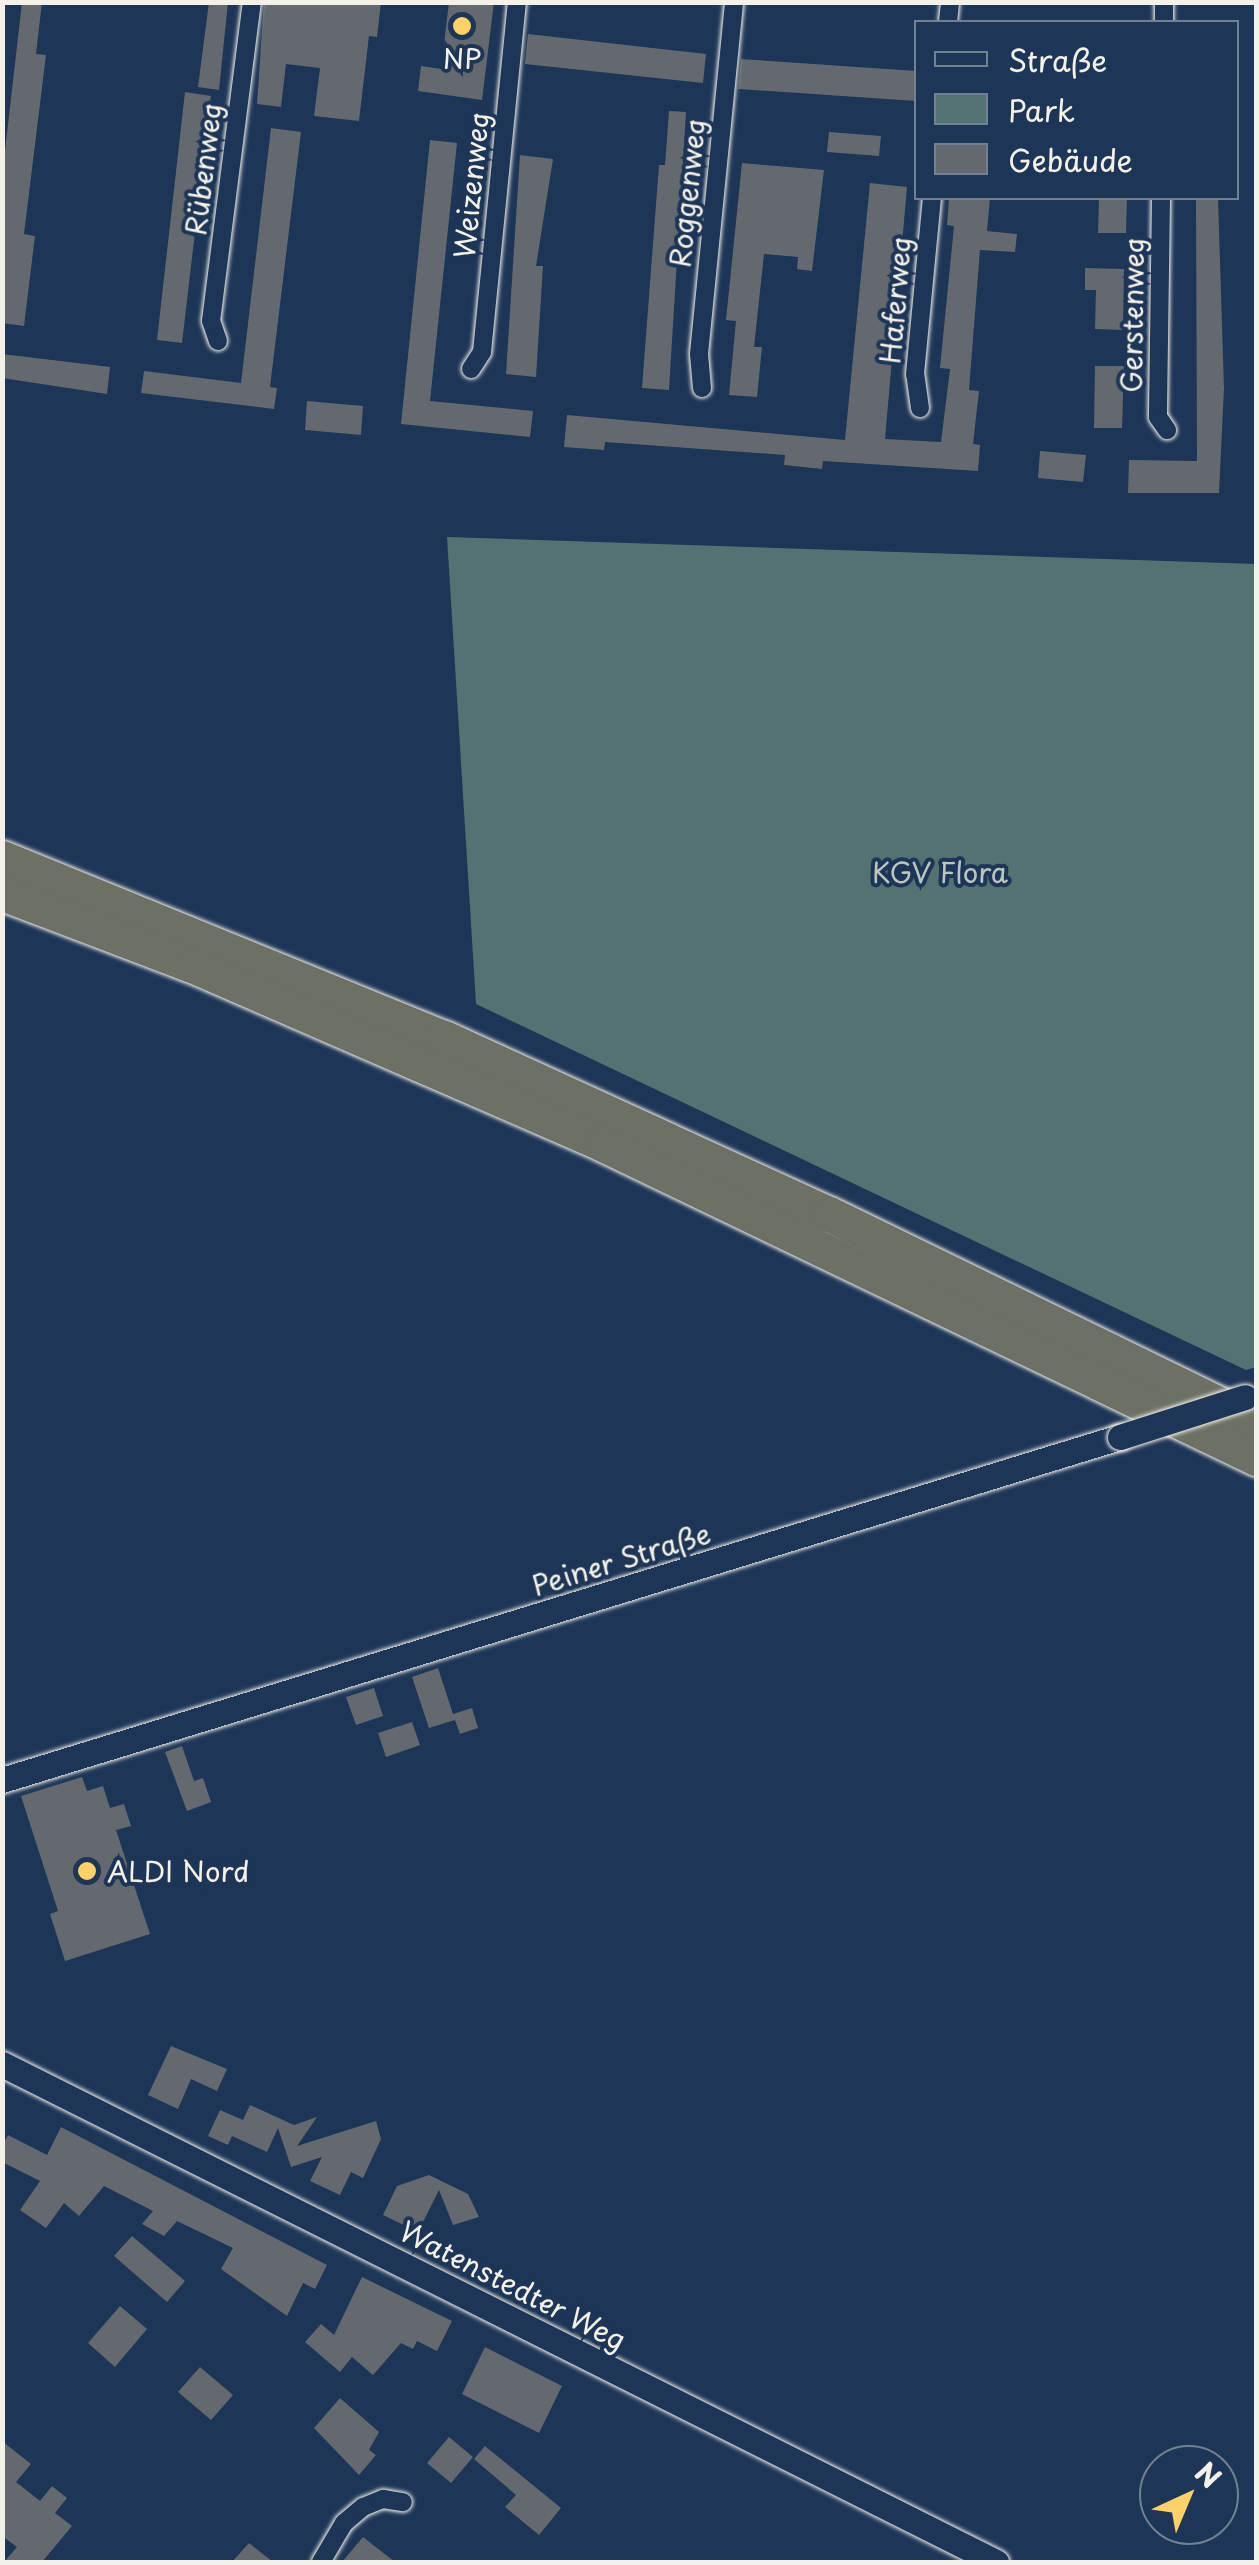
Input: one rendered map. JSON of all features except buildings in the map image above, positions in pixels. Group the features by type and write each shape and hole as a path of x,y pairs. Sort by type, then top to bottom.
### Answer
{"highway":[{"path":"2,858 202,934 462,1045 1253,1405"},
{"path":"2,893 192,965 603,1144 1256,1458"}],"street":[{"name":"Rübenweg","path":"218,341 212,321 252,2"},
{"name":"Weizenweg","path":"470,369 482,352 518,2"},
{"name":"Roggenweg","path":"702,388 698,354 734,2"},
{"name":"Haferweg","path":"920,408 915,374 932,200"},
{"name":"Gerstenweg","path":"1162,200 1158,417 1168,430"},
{"name":"Peiner Straße","path":"2,1780 1120,1437 1253,1405"},
{"name":"Watenstedter Weg","path":"2,2064 996,2562"},
{"path":"320,2562 344,2523 363,2507 383,2499 404,2502"}],"green space":[{"name":"KGV Flora","path":"447,537 1256,564 1256,1367 1246,1370 476,1004"}],"place":[{"name":"NP","path":"462,26"},
{"name":"ALDI Nord","path":"87,1871"}]}
